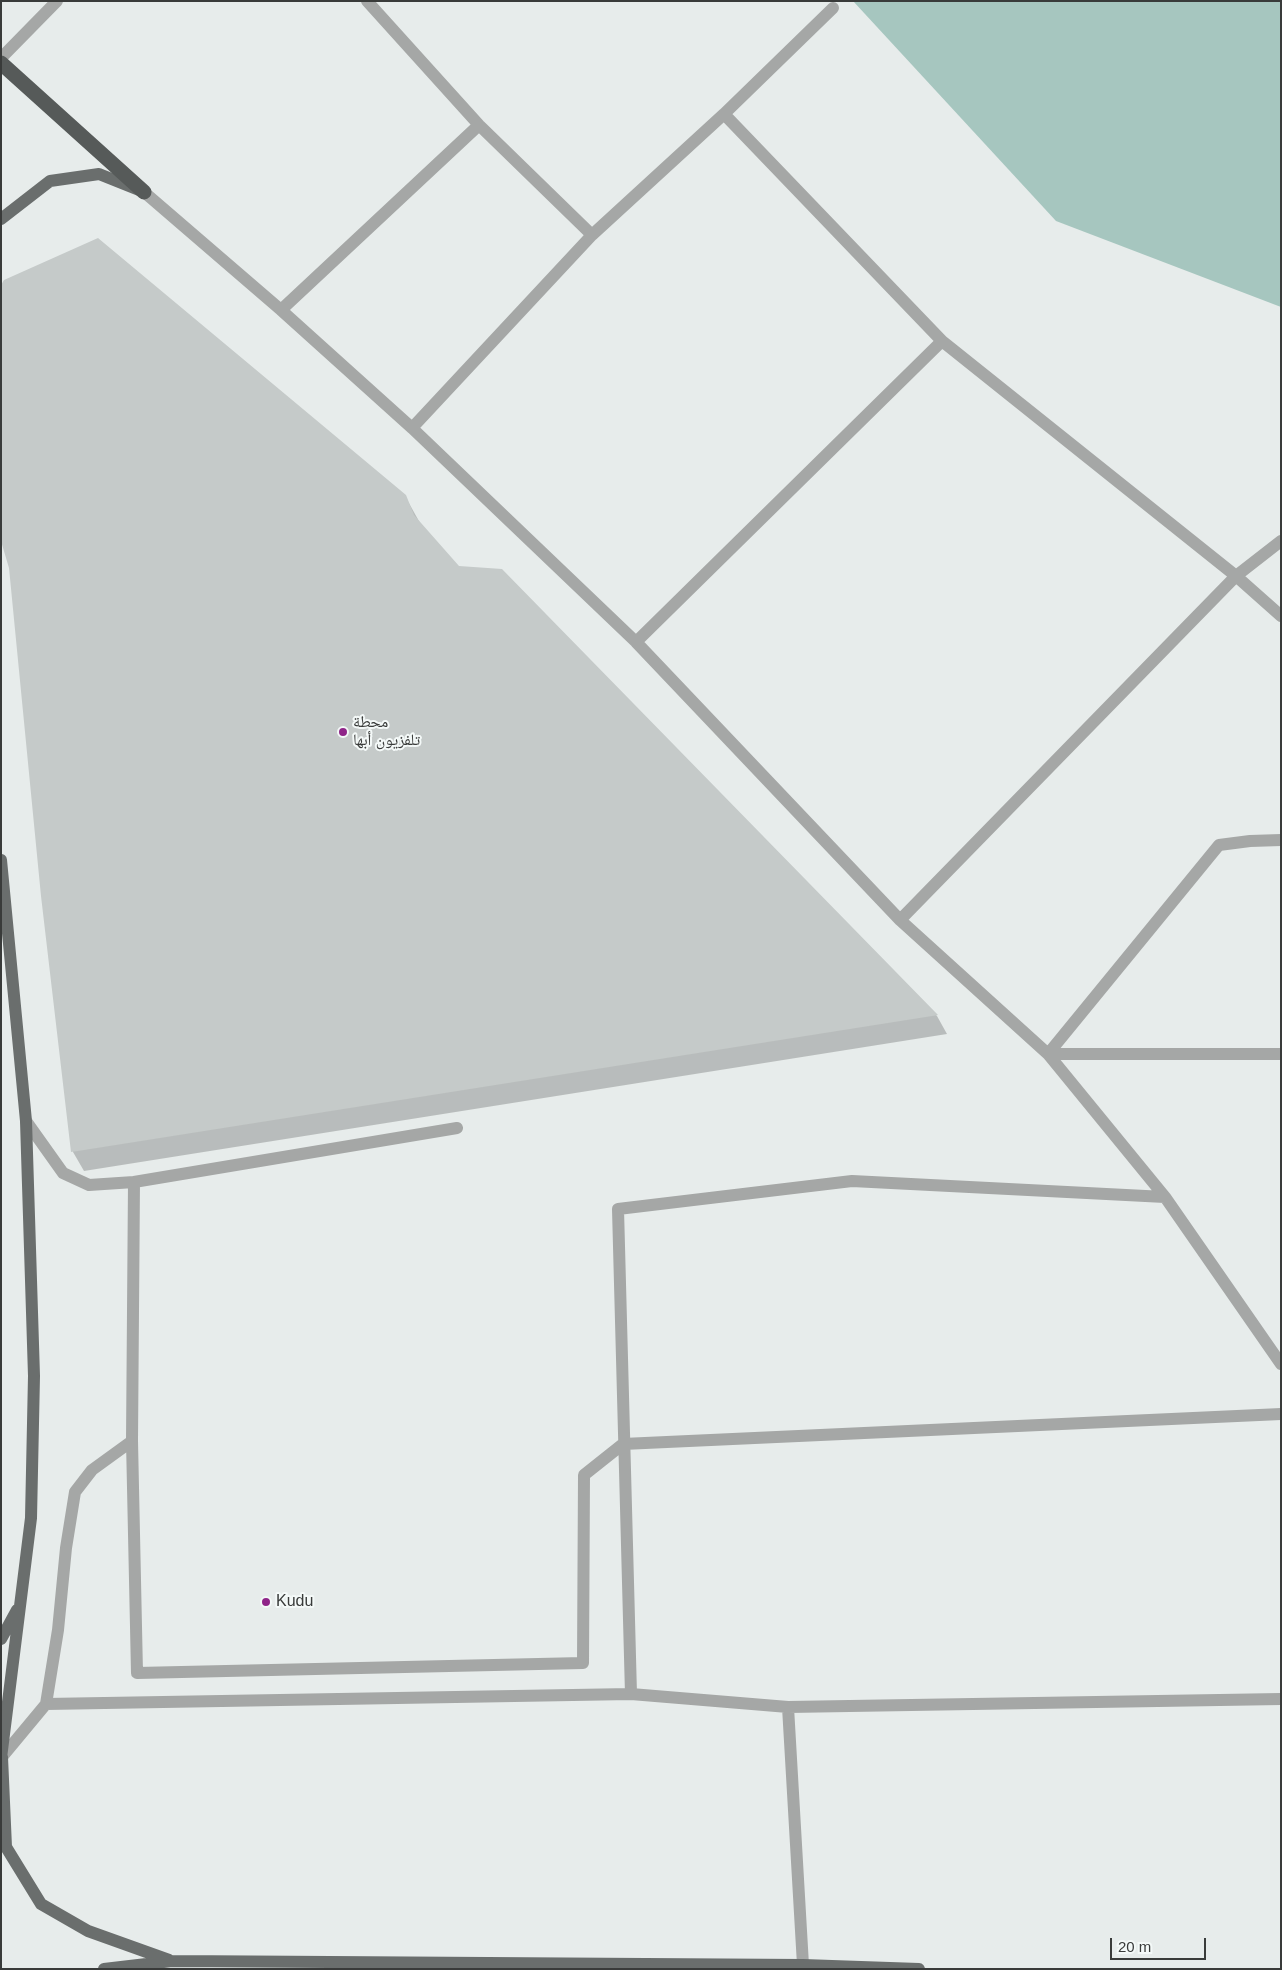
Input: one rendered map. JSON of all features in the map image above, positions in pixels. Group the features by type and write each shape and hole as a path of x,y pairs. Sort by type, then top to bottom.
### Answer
{"highway":[{"path":"1,63 144,192"}],"main road":[{"path":"1,219 50,181 99,174 144,192"},
{"path":"1,860 26,1121 34,1376 31,1518 2,1758 6,1847 42,1904 88,1931 172,1961"},
{"path":"1,1639 20,1605"},
{"path":"104,1969 172,1961 803,1964 920,1969"}],"street":[{"path":"1,58 57,1"},
{"path":"367,1 479,126 592,234"},
{"path":"412,428 592,234 724,114 833,8"},
{"path":"724,114 942,341 1236,576 1281,616"},
{"path":"281,310 479,126"},
{"path":"144,192 281,310 412,428 636,642 900,920 1048,1054 1165,1197 1281,1364"},
{"path":"636,642 942,341"},
{"path":"900,920 1236,576 1281,541"},
{"path":"1048,1054 1219,845 1281,840"},
{"path":"1048,1054 1281,1054"},
{"path":"26,1121 63,1173 89,1185 134,1182 457,1128"},
{"path":"631,1694 618,1210 852,1181 1165,1197"},
{"path":"134,1182 132,1441 137,1673 584,1663 584,1474 623,1444 1281,1414"},
{"path":"2,1758 46,1704 58,1630 66,1548 75,1492 92,1470 132,1441"},
{"path":"46,1704 631,1694 788,1707 1281,1699"},
{"path":"788,1707 803,1964"}],"green space":[{"path":"853,1 1281,1 1281,307 1056,221"}],"building":[{"name":"محطة تلفزيون أبها","path":"98,238 406,495 414,515 459,566 502,569 938,1015 71,1152 41,896 9,568 1,541 1,285 4,280"}],"place":[{"name":"محطة تلفزيون أبها","path":"343,732"},
{"name":"Kudu","path":"266,1602"}]}
